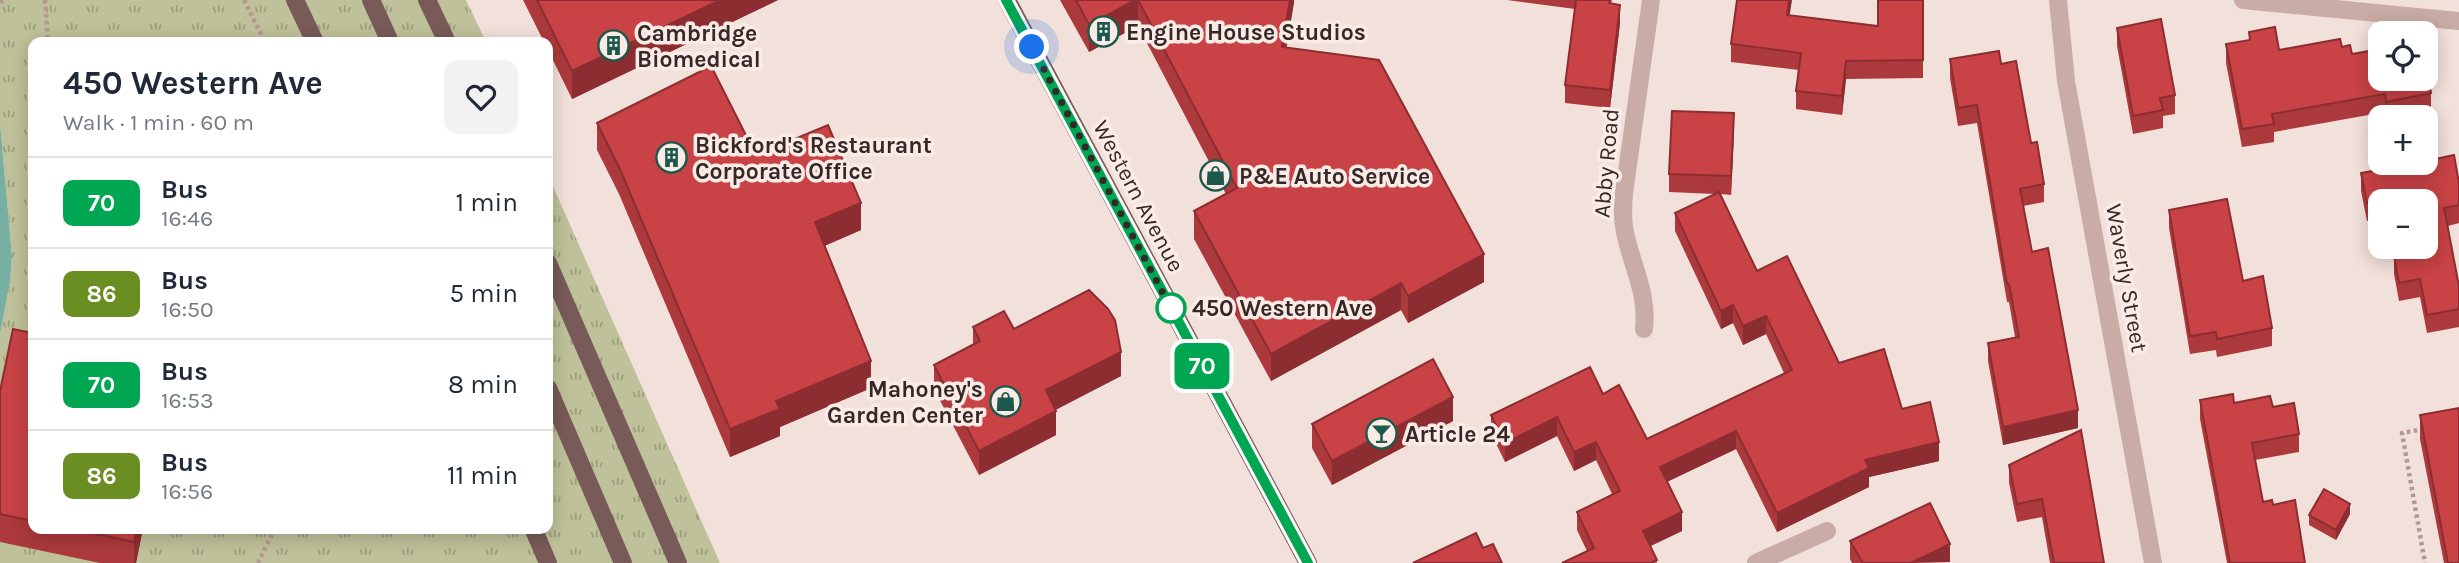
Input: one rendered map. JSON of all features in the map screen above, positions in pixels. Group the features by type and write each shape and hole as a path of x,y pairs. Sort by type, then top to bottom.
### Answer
{"main road":[{"path":"295,0 313,37"},
{"path":"371,0 388,37"},
{"path":"427,0 445,37"},
{"name":"Western Avenue","path":"1006,0 1308,563"},
{"path":"553,274 678,563"},
{"path":"553,400 622,563"},
{"path":"536,534 548,563"}],"street":[{"name":"Abby Road","path":"1644,330 1642,291 1623,219 1624,193 1651,0"},
{"name":"Waverly Street","path":"2058,0 2066,81 2153,563"},
{"path":"2243,0 2459,21"},
{"path":"1756,563 1827,531"}],"path":[{"path":"45,0 48,37"},
{"path":"244,0 262,37"},
{"path":"2425,563 2402,433 2436,427"},
{"path":"258,563 272,534"}],"green space":[{"path":"0,0 466,0 484,37 28,37 28,534 553,534 553,186 720,563 0,563 0,334 12,256 0,123"}],"water":[{"path":"0,123 12,256 0,334"}],"building":[{"path":"537,0 720,0 572,71"},
{"path":"1076,0 1135,0 1089,25"},
{"path":"1138,0 1290,0 1282,47 1379,60 1484,254 1408,296 1401,283 1271,354 1194,211 1237,188"},
{"path":"1576,0 1610,0 1609,3 1620,5 1610,90 1565,85"},
{"path":"1737,0 1789,0 1787,15 1878,26 1878,0 1923,0 1923,60 1846,61 1842,96 1796,91 1801,53 1731,44"},
{"path":"2161,19 2175,95 2160,98 2163,110 2133,116 2117,28"},
{"path":"2275,27 2279,50 2340,39 2342,47 2350,45 2352,54 2368,51 2368,91 2431,93 2386,102 2385,94 2272,114 2274,124 2242,129 2226,44 2250,40 2249,32"},
{"path":"1999,51 2001,64 2016,61 2031,143 2037,142 2044,184 2020,189 2032,252 2048,248 2078,410 2003,427 1988,343 2019,337 2007,284 1977,105 1958,108 1950,59"},
{"path":"711,66 756,155 828,125 861,203 815,222 871,361 776,401 780,409 730,429 619,167 597,123"},
{"path":"1672,111 1734,113 1731,176 1669,174"},
{"path":"2454,155 2459,183 2459,205 2444,208 2459,286 2459,309 2427,315 2420,279 2399,283 2395,259 2438,259 2438,189 2368,189 2367,203 2361,173 2438,175 2438,158"},
{"path":"1719,192 1757,271 1787,256 1839,363 1884,349 1902,409 1930,402 1939,442 1865,460 1869,468 1777,513 1736,431 1660,467 1682,512 1643,531 1657,560 1651,563 1562,563 1594,548 1577,512 1620,491 1596,442 1574,452 1557,417 1505,443 1491,415 1590,367 1603,394 1619,385 1647,439 1792,370 1766,316 1743,326 1733,305 1721,311 1675,213"},
{"path":"2227,199 2243,281 2263,276 2272,328 2217,339 2216,332 2190,336 2169,210"},
{"name":"Mahoney's Garden Center","path":"1089,290 1115,320 1121,352 1046,390 1056,411 979,451 934,365 980,341 973,327 1004,311 1014,329"},
{"path":"13,329 28,332 28,520 0,514 0,391"},
{"path":"1433,359 1453,397 1332,461 1312,424"},
{"path":"2233,394 2234,403 2270,396 2273,407 2294,403 2299,434 2252,443 2263,502 2272,500 2273,505 2295,500 2305,563 2230,563 2200,400"},
{"path":"2459,408 2459,563 2448,563 2420,415"},
{"path":"2081,430 2104,563 2054,563 2042,499 2017,504 2009,465"},
{"path":"2324,489 2350,504 2336,530 2309,515"},
{"path":"1930,503 1950,544 1911,563 1863,563 1850,541"},
{"path":"1476,533 1483,548 1493,544 1502,563 1413,563"},
{"path":"97,534 136,534 134,542"}],"bus line":[{"name":"70","path":"1006,0 1308,563"}],"place":[{"name":"Engine House Studios","path":"1103,32"},
{"name":"Cambridge Biomedical","path":"614,46"},
{"name":"Bickford's Restaurant Corporate Office","path":"672,158"},
{"name":"P&E Auto Service","path":"1216,176"},
{"name":"450 Western Ave","path":"1171,308"},
{"name":"Mahoney's Garden Center","path":"1006,402"},
{"name":"Article 24","path":"1382,434"}],"route":[{"path":"1032,47 1172,310 1171,308"}]}
